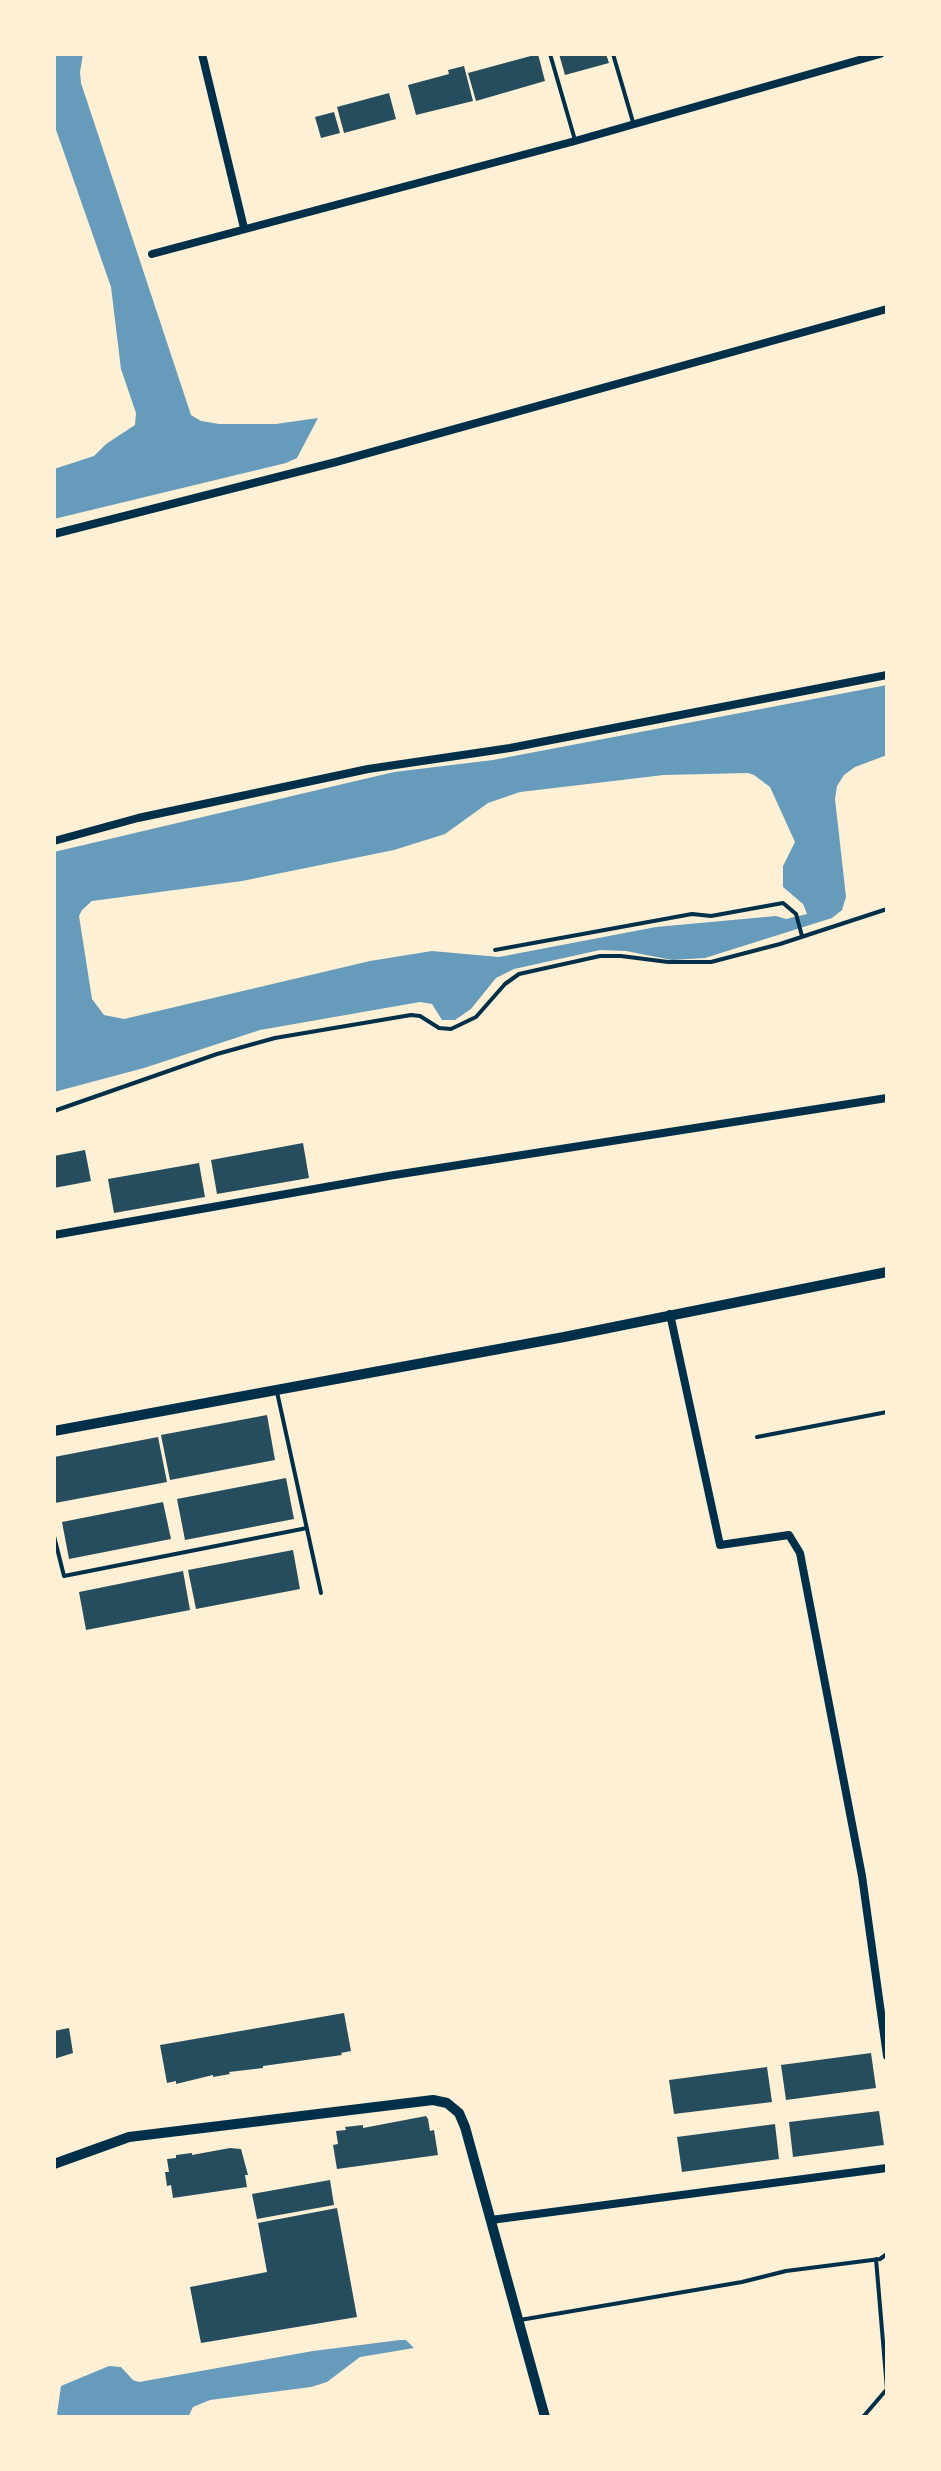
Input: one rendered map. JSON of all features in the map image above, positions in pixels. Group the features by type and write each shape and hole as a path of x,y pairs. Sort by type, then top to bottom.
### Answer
{"street":[{"path":"202,54 244,228"},
{"path":"152,254 634,125 880,54"},
{"path":"54,534 366,454 887,309"},
{"path":"54,841 138,818 368,769 510,748 887,675"},
{"path":"54,1235 388,1176 887,1098"},
{"path":"54,1431 887,1272"},
{"path":"670,1314 720,1545 789,1535 800,1553 862,1876 887,2056"},
{"path":"54,2164 129,2137 440,2101 453,2107 463,2120 545,2417"},
{"path":"491,2220 887,2168"}],"lane":[{"path":"550,54 575,141"},
{"path":"613,54 634,125"},
{"path":"495,950 692,914 711,916 783,903 796,914 802,936"},
{"path":"54,1111 217,1054 275,1038 411,1015 420,1016 439,1028 451,1029 476,1017 505,984 519,974 600,956 711,962 887,909"},
{"path":"277,1389 321,1593"},
{"path":"757,1437 887,1412"},
{"path":"54,1536 64,1576 307,1528"},
{"path":"519,2320 742,2282 786,2271 876,2259 887,2254"},
{"path":"863,2417 887,2389 876,2259"}],"water":[{"path":"54,54 83,54 81,83 191,415 201,421 219,424 276,424 318,418 297,458 54,519 54,469 94,456 135,425 136,413 121,369 111,287 54,124"},
{"path":"887,685 887,755 855,767 844,775 837,786 835,799 846,897 842,910 832,918 705,958 672,960 626,951 600,950 514,969 496,978 471,1009 455,1020 442,1020 432,1004 420,1002 260,1030 144,1068 54,1092 54,852 394,772 493,760","holes":["664,775 754,775 770,787 795,842 783,866 783,887 803,904 807,914 786,919 776,916 656,927 499,957 432,951 370,961 124,1019 104,1015 92,999 79,916 92,901 242,881 394,850 445,834 488,803 520,792"]},
{"path":"406,2340 414,2348 360,2357 327,2382 311,2387 210,2400 193,2407 188,2417 59,2417 57,2414 61,2386 109,2366 121,2367 139,2382 313,2351"}],"building":[{"path":"538,54 545,81 476,101 468,73"},
{"path":"559,54 606,54 609,63 565,75"},
{"path":"464,66 473,101 416,115 408,85 449,74 448,70"},
{"path":"389,93 396,119 344,133 337,107"},
{"path":"334,112 340,133 321,138 315,117"},
{"path":"303,1143 309,1178 217,1194 211,1160"},
{"path":"85,1150 91,1181 54,1188 54,1156"},
{"path":"199,1163 205,1197 114,1213 108,1179"},
{"path":"267,1415 275,1460 170,1480 161,1435"},
{"path":"158,1437 167,1482 55,1503 54,1457"},
{"path":"286,1478 294,1519 185,1540 177,1499"},
{"path":"163,1502 171,1539 69,1559 62,1522"},
{"path":"293,1550 300,1589 196,1609 188,1570"},
{"path":"183,1571 190,1610 86,1630 79,1592"},
{"path":"344,2013 351,2051 342,2055 263,2066 176,2084 176,2081 167,2083 160,2045"},
{"path":"69,2028 73,2053 54,2059 54,2031"},
{"path":"871,2053 876,2088 786,2100 781,2065"},
{"path":"767,2067 772,2102 674,2114 669,2080"},
{"path":"879,2111 884,2145 793,2157 789,2122"},
{"path":"426,2116 430,2131 434,2130 438,2155 337,2169 333,2145 338,2144 336,2131 346,2130 345,2127 363,2125 363,2128"},
{"path":"775,2124 779,2159 682,2172 677,2137"},
{"path":"230,2148 241,2149 248,2175 245,2175 247,2187 173,2198 171,2185 167,2186 167,2159"},
{"path":"330,2180 334,2205 257,2219 252,2194"},
{"path":"337,2208 357,2317 201,2343 190,2287 267,2272 258,2223"}]}
